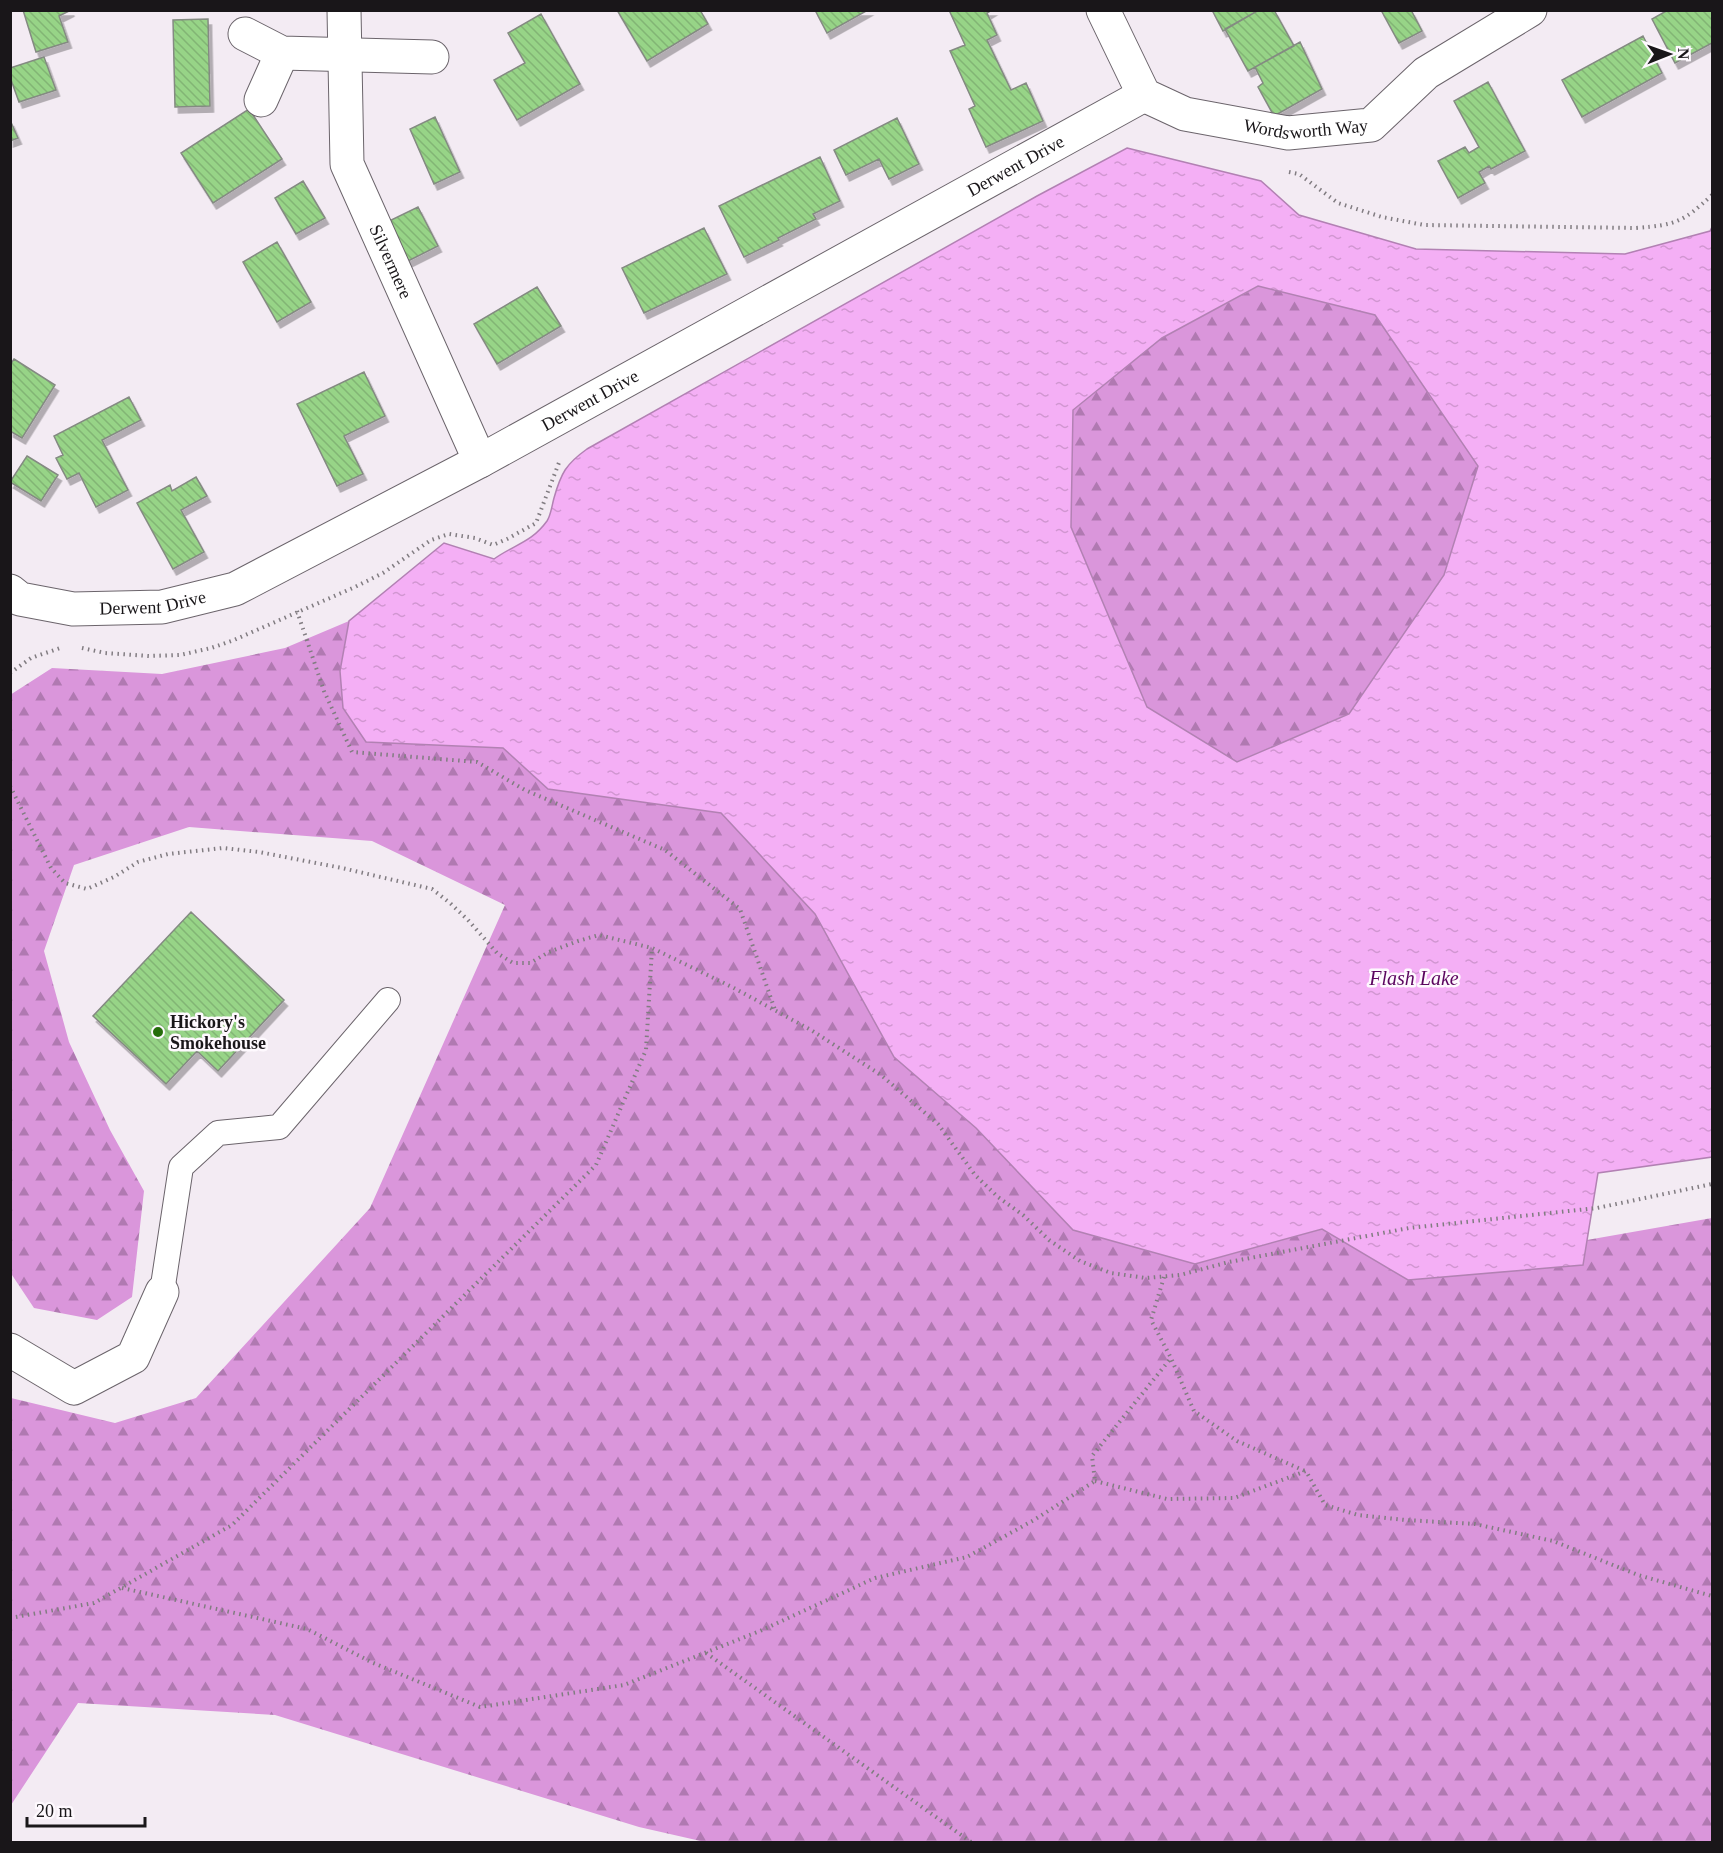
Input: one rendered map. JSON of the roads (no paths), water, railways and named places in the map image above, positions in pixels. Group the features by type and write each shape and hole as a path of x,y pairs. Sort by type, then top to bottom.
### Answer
{"street":[{"name":"Silvermere","path":"344,10 347,164 480,461"},
{"path":"1104,10 1144,95"},
{"name":"Wordsworth Way","path":"1144,95 1185,114 1288,133 1371,125 1426,73 1530,10"},
{"path":"245,34 282,53 432,57"},
{"path":"261,100 282,53"},
{"name":"Derwent Drive","path":"10,591 20,599 73,609 162,607 235,589 480,461 1144,95"},
{"path":"10,1350 74,1388 133,1357 162,1292"}],"lane":[{"path":"162,1292 182,1167 218,1133 279,1127 388,1000"}],"water":[{"name":"Flash Lake","path":"1127,148 1261,181 1299,215 1416,249 1625,254 1710,231 1712,227 1712,1157 1598,1173 1583,1265 1408,1280 1322,1229 1195,1264 1073,1230 976,1128 894,1057 815,914 721,813 548,789 503,748 366,742 343,708 340,671 349,621 444,543 494,559 522,543 535,534 547,521 562,475 574,459 587,449 1037,196","holes":["1258,286 1375,315 1478,466 1444,575 1349,714 1237,762 1147,707 1071,527 1073,410 1162,338"]}],"place":[{"name":"Hickory's Smokehouse","path":"158,1032"}]}
